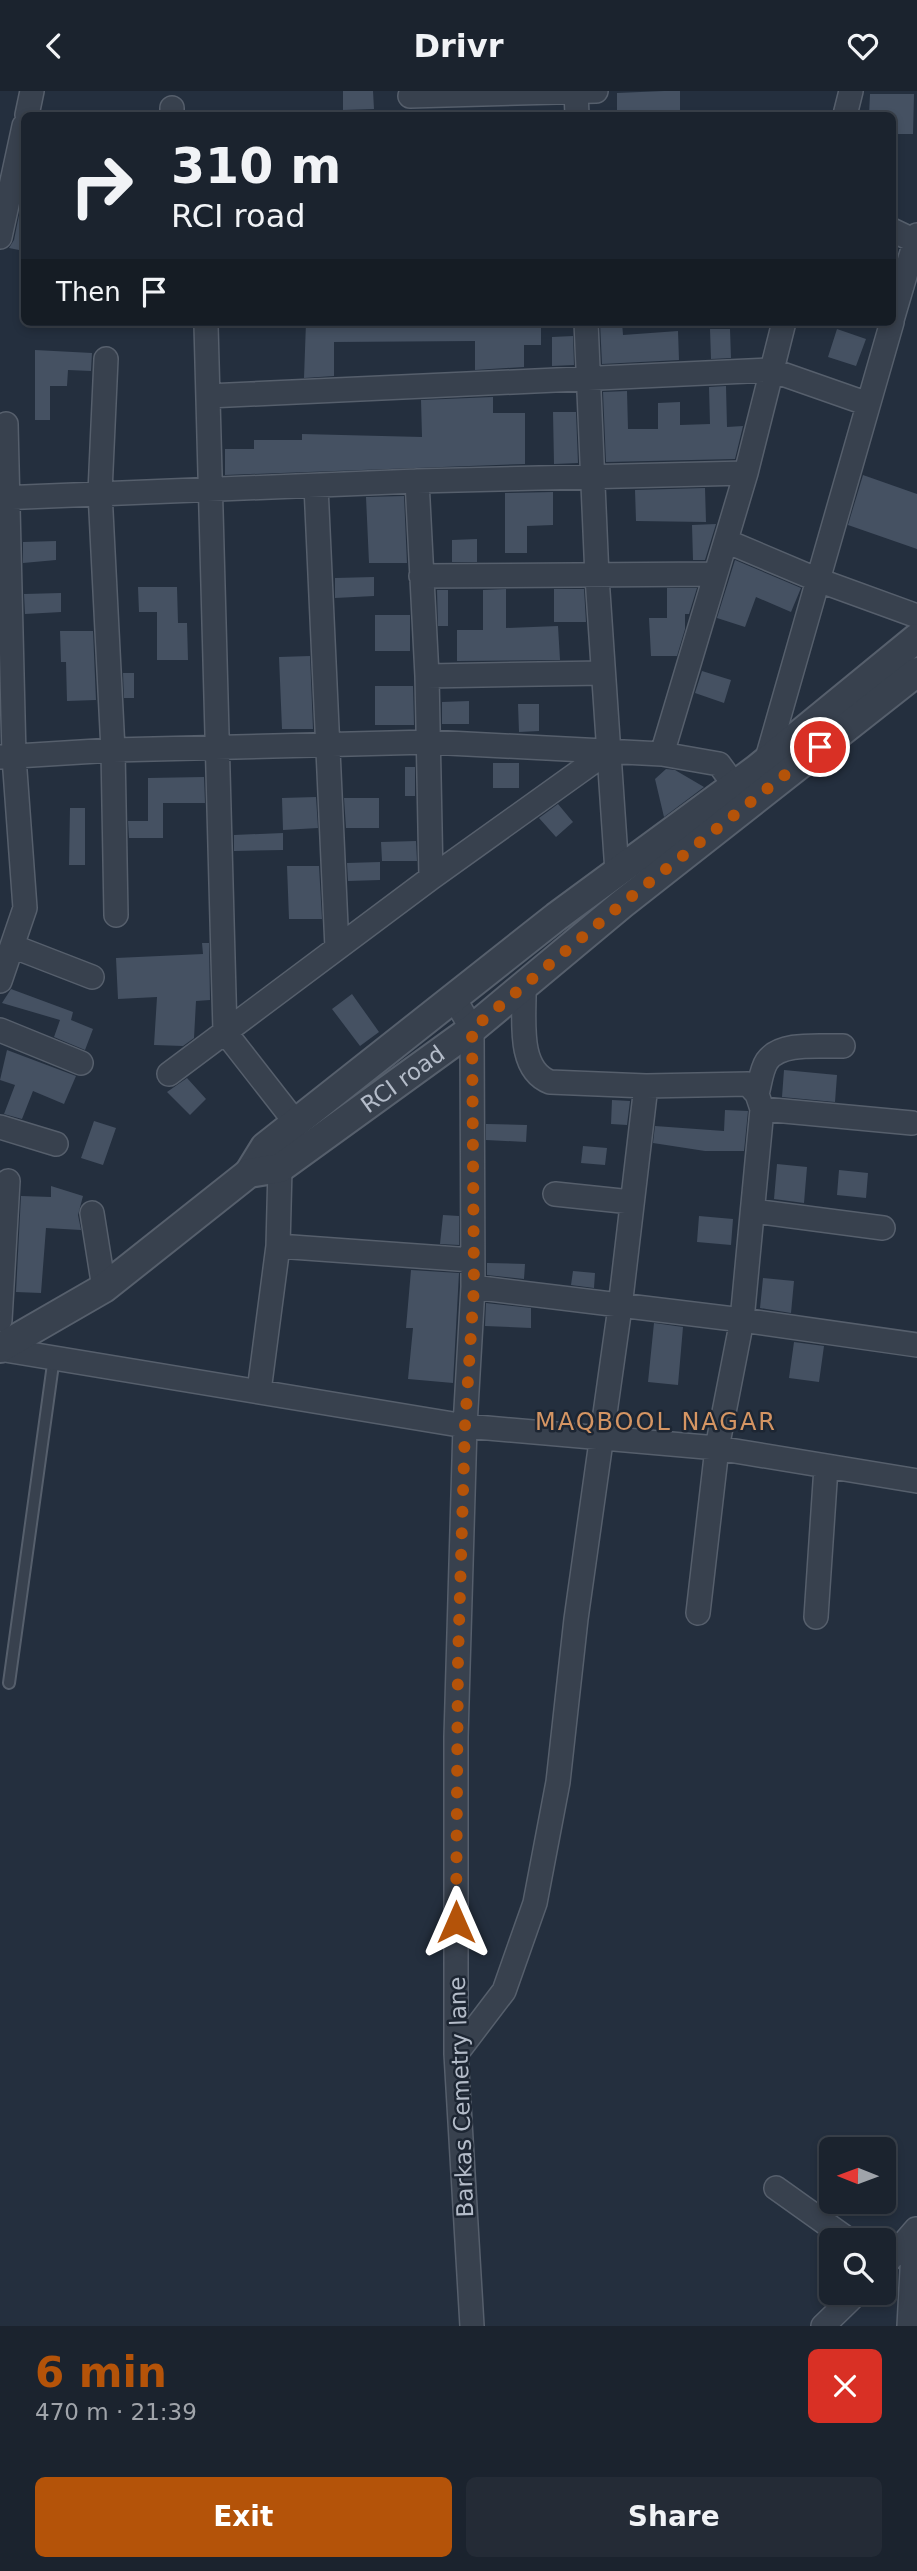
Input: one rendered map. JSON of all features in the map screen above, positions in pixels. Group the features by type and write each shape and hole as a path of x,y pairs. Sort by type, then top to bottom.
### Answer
{"street":[{"path":"28,112 32,91"},
{"path":"410,96 583,91 578,112"},
{"path":"846,112 851,91"},
{"path":"0,237 21,140"},
{"path":"896,231 916,238 896,307"},
{"path":"206,326 225,1032 296,1123"},
{"path":"586,326 597,577 617,872"},
{"path":"662,754 746,473 783,326"},
{"path":"766,762 891,326"},
{"path":"106,359 100,492 113,750 116,915"},
{"path":"208,396 771,370 868,404"},
{"path":"0,981 12,946 10,921 25,908 7,757 3,499 6,424"},
{"path":"3,499 210,488 746,473"},
{"path":"417,481 427,676 431,878"},
{"path":"316,486 337,948"},
{"path":"726,541 818,580 917,616"},
{"path":"421,576 597,577 714,574"},
{"path":"0,1349 104,1287 272,1157 296,1123 454,998 617,872 741,794 766,762 917,638"},
{"name":"RCI road","path":"272,1157 472,1029 741,794 917,672"},
{"path":"427,676 603,673"},
{"path":"7,757 113,750 429,742 662,754 719,764 741,794"},
{"path":"169,1074 431,878 607,752"},
{"path":"12,946 92,977"},
{"path":"524,986 527,1056 539,1077 550,1082 646,1086 748,1084 760,1101 912,1123"},
{"path":"454,998 472,1029"},
{"name":"Barkas Cemetry lane","path":"472,1029 474,1287 465,1426 456,1737 456,2055 472,2326"},
{"path":"0,1030 81,1063"},
{"path":"698,1613 717,1448 742,1319 754,1211 760,1101 765,1063 784,1049 843,1046"},
{"path":"456,2055 504,1991 535,1903 558,1782 576,1619 620,1307 646,1086"},
{"path":"0,1127 56,1144"},
{"path":"259,1391 278,1246 272,1157"},
{"path":"0,1319 8,1181"},
{"path":"555,1194 631,1202"},
{"path":"754,1211 883,1228"},
{"path":"92,1213 104,1287"},
{"path":"278,1246 472,1260"},
{"path":"474,1287 620,1307 742,1319 917,1345"},
{"path":"0,1349 465,1426 717,1448 917,1481"},
{"path":"816,1617 827,1467"},
{"path":"776,2187 832,2228"},
{"path":"896,2251 915,2230"},
{"path":"909,2326 915,2230"},
{"path":"823,2326 845,2305"}],"lane":[{"path":"9,1683 54,1357"}],"building":[{"path":"343,91 373,91 374,109 343,110"},
{"path":"680,91 680,112 617,112 617,93"},
{"path":"870,94 914,94 913,134 896,134 896,112 869,112"},
{"path":"21,205 21,250 9,248 14,240"},
{"path":"306,326 541,326 541,345 524,345 524,367 475,370 475,341 334,342 334,376 304,378"},
{"path":"600,326 622,326 623,335 678,331 679,360 602,364"},
{"path":"710,329 730,329 731,358 711,359"},
{"path":"837,329 866,339 856,366 828,357"},
{"path":"573,336 574,365 552,366 552,337"},
{"path":"35,350 92,353 91,371 68,370 67,386 50,386 50,420 35,420"},
{"path":"726,386 727,427 743,426 735,459 606,462 603,392 627,391 628,429 658,429 658,403 680,402 680,425 710,424 709,387"},
{"path":"493,397 493,413 525,413 525,464 225,475 225,449 254,449 254,440 302,440 302,434 422,437 421,400"},
{"path":"553,412 576,412 578,463 554,464"},
{"path":"863,475 917,494 917,549 848,525"},
{"path":"705,488 706,522 636,521 635,490"},
{"path":"553,492 553,525 527,526 527,553 505,553 505,493"},
{"path":"404,496 407,563 369,563 366,497"},
{"path":"716,524 705,560 693,560 692,525"},
{"path":"477,539 477,562 452,562 452,540"},
{"path":"56,541 56,560 23,563 23,542"},
{"path":"735,560 801,588 791,612 756,597 745,627 717,618"},
{"path":"374,577 374,596 335,598 335,578"},
{"path":"138,587 177,587 178,623 187,623 188,660 157,660 157,612 139,612"},
{"path":"667,588 697,588 689,614 685,614 685,629 677,656 651,656 649,618 667,618"},
{"path":"506,589 506,628 558,626 560,660 457,661 457,630 483,630 483,590"},
{"path":"554,589 584,589 586,622 554,622"},
{"path":"437,590 448,590 448,626 438,626"},
{"path":"61,593 61,612 25,614 24,594"},
{"path":"375,615 410,615 410,651 375,651"},
{"path":"60,631 93,631 96,700 67,701 66,662 61,662"},
{"path":"310,656 313,729 282,729 279,657"},
{"path":"702,671 731,680 724,703 695,693"},
{"path":"123,673 134,673 134,698 124,698"},
{"path":"375,686 413,686 414,725 375,725"},
{"path":"469,701 469,724 442,724 442,702"},
{"path":"518,704 539,704 539,731 519,732"},
{"path":"493,763 519,763 519,788 493,788"},
{"path":"405,767 415,767 415,796 405,796"},
{"path":"666,769 675,770 704,787 664,817 655,779"},
{"path":"204,777 205,803 163,803 163,838 129,838 128,821 148,821 148,778"},
{"path":"316,797 318,828 283,830 282,798"},
{"path":"344,798 379,798 379,828 346,828"},
{"path":"558,804 573,822 556,837 539,818"},
{"path":"70,808 85,808 85,865 69,865"},
{"path":"283,833 283,850 234,851 234,835"},
{"path":"416,841 417,861 382,861 381,842"},
{"path":"380,862 380,880 348,881 347,863"},
{"path":"287,866 319,866 322,919 289,919"},
{"path":"202,943 209,943 210,1000 196,1001 194,1038 183,1046 154,1045 157,997 118,999 116,958 203,954"},
{"path":"11,989 73,1012 71,1020 93,1029 85,1050 54,1037 60,1020 2,1003"},
{"path":"352,994 379,1032 360,1046 332,1009"},
{"path":"7,1050 76,1076 64,1104 33,1091 22,1119 4,1114 15,1085 0,1080"},
{"path":"784,1070 837,1075 835,1102 782,1097"},
{"path":"187,1078 206,1099 190,1115 167,1092"},
{"path":"612,1100 630,1101 627,1125 611,1124"},
{"path":"725,1110 748,1111 744,1151 705,1151 653,1143 655,1126 724,1131"},
{"path":"94,1121 116,1128 103,1165 81,1158"},
{"path":"486,1124 527,1125 526,1142 486,1140"},
{"path":"583,1146 607,1148 605,1165 581,1163"},
{"path":"777,1164 807,1167 804,1203 774,1199"},
{"path":"839,1170 868,1173 866,1198 837,1195"},
{"path":"51,1186 83,1196 78,1215 81,1230 46,1228 41,1293 16,1292 21,1196 51,1197"},
{"path":"443,1215 459,1216 459,1245 440,1244"},
{"path":"699,1216 733,1219 731,1245 697,1242"},
{"path":"487,1263 525,1264 524,1279 487,1275"},
{"path":"411,1270 459,1273 453,1383 408,1379 413,1328 406,1328"},
{"path":"573,1271 595,1273 594,1288 571,1285"},
{"path":"763,1278 794,1281 791,1313 760,1308"},
{"path":"486,1303 531,1308 531,1328 485,1326"},
{"path":"654,1323 683,1327 678,1385 648,1382"},
{"path":"794,1342 824,1346 819,1382 789,1378"}],"district":[{"name":"MAQBOOL NAGAR","path":"656,1422"}],"route":[{"path":"456,1922 458,1659 465,1426 474,1287 472,1029 622,904 820,747"}]}
